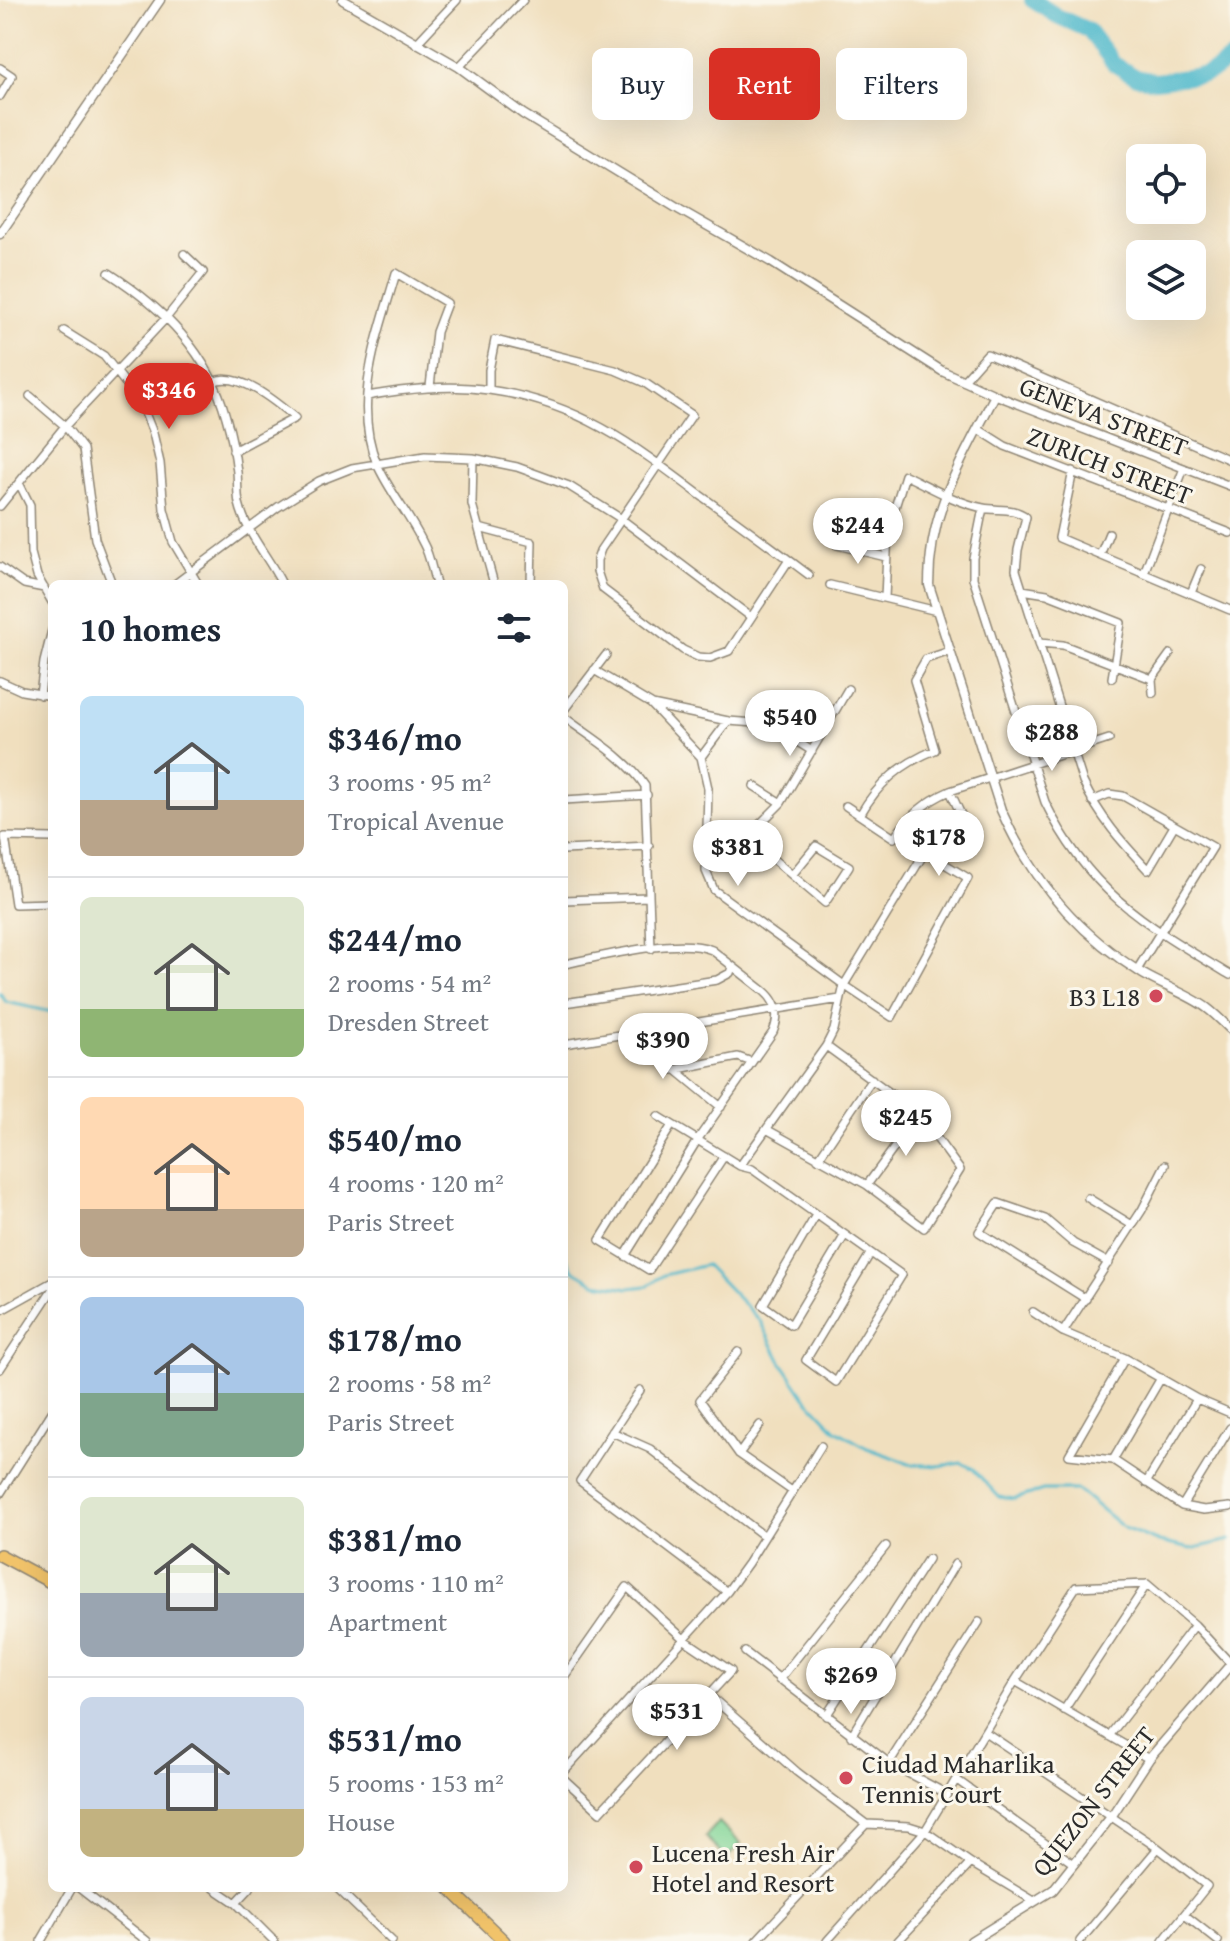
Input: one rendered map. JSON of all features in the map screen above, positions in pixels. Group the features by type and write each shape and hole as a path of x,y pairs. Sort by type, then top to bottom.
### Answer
{"main road":[{"path":"0,1555 48,1581"},
{"path":"453,1892 504,1941"}],"street":[{"path":"0,234 160,0"},
{"name":"GENEVA STREET","path":"343,0 459,67 523,114 771,262 942,371 995,395 1230,486"},
{"path":"416,44 457,0"},
{"path":"459,67 523,0"},
{"path":"0,68 12,76 0,96"},
{"path":"0,506 65,426 167,317 203,272 184,254"},
{"path":"109,273 144,295 196,349 226,417 239,501 248,529 280,580"},
{"path":"430,387 433,350 447,303 396,273 375,347 367,396 368,433 377,464 425,546 435,580"},
{"path":"64,331 104,356 141,403 160,463 164,509 173,542 196,580"},
{"path":"489,390 495,340 615,370 645,383 692,415 620,518 597,560 603,589 683,650 698,657 720,656 729,651 789,560"},
{"path":"963,381 987,354 1230,460"},
{"path":"213,382 223,378 237,381 272,399 295,418 233,451"},
{"path":"367,396 430,387 489,390 585,418 632,444 809,575"},
{"path":"995,395 953,473 945,495 929,555 929,585 1015,842 1035,874 1065,911 1101,944 1137,970 1206,1007 1230,1029"},
{"path":"30,396 65,426 83,449 95,539 110,580"},
{"name":"ZURICH STREET","path":"978,429 1005,446 1230,533"},
{"path":"179,580 319,481 352,468 425,456 473,458 517,467 569,486 620,518 751,617"},
{"path":"473,458 472,504 493,580"},
{"path":"1144,573 1184,468"},
{"path":"1073,471 1059,538 1230,610"},
{"path":"885,598 888,530 905,475 945,495 983,508 1019,511 1026,517 1016,570 1083,782 1092,801 1105,823 1148,870 1174,826"},
{"path":"19,483 30,505 31,553 37,576 48,595"},
{"path":"983,508 973,558 973,578 1045,802 1061,834 1086,869 1122,906 1230,975"},
{"path":"479,528 532,542 531,580"},
{"path":"1100,555 1109,533"},
{"path":"837,545 886,557"},
{"path":"0,567 24,584 44,588"},
{"path":"1191,593 1201,569"},
{"path":"830,585 937,611"},
{"path":"1022,590 1047,594 1121,623 1112,678"},
{"path":"1039,643 1063,645 1152,679"},
{"path":"860,815 871,795 889,776 912,759 935,750 914,680 926,659 950,651"},
{"path":"40,695 48,652"},
{"path":"1153,693 1152,679 1170,654"},
{"path":"568,705 606,655"},
{"path":"594,670 651,704 701,757 708,788 706,871 714,890 844,985 892,1017 968,878 925,852 844,985 834,1030 826,1046 740,1166"},
{"path":"0,681 22,691 48,696"},
{"path":"747,837 781,803 848,689"},
{"path":"651,704 728,721 769,724 812,751"},
{"path":"568,720 640,777 647,795 651,949"},
{"path":"701,757 728,721"},
{"path":"846,806 894,838 928,801 1109,739"},
{"path":"754,786 781,803"},
{"path":"950,791 963,819"},
{"path":"1092,801 1109,794 1123,796 1213,847 1137,970"},
{"path":"568,800 647,795"},
{"path":"48,838 5,837 15,904 48,903"},
{"path":"707,838 747,837 825,903 849,866 816,846 792,875"},
{"path":"568,850 649,846"},
{"path":"568,900 648,897"},
{"path":"568,963 674,946 702,946 712,950 771,997 776,1009 773,1032 698,1139 625,1256"},
{"path":"568,1002 717,980 730,973 732,967"},
{"path":"568,1043 840,999"},
{"path":"638,1031 648,1047 673,1070 721,1107"},
{"path":"768,1130 867,1185 924,1228 960,1170 919,1114 826,1046"},
{"path":"673,1070 738,1057 752,1062"},
{"path":"818,1159 872,1079"},
{"path":"867,1185 919,1114"},
{"path":"658,1116 740,1166 752,1169 902,1275 836,1382 806,1360 870,1254"},
{"path":"672,1125 600,1240 625,1256 649,1270 724,1156"},
{"path":"1063,1332 1109,1263 1165,1165"},
{"path":"1088,1198 1132,1225"},
{"path":"1086,1299 979,1232 998,1203 1045,1219 1073,1243 1109,1263"},
{"path":"816,1215 763,1305 791,1325 845,1235"},
{"path":"0,1311 48,1284"},
{"path":"0,1369 48,1296"},
{"path":"1033,1312 1063,1332 1125,1358 1197,1399 1230,1413"},
{"path":"738,1352 700,1400 739,1454 792,1491"},
{"path":"1125,1358 1069,1455 1113,1460 1182,1506 1204,1510 1230,1507"},
{"path":"1113,1460 1161,1378"},
{"path":"640,1390 580,1481 727,1592"},
{"path":"1146,1483 1197,1399"},
{"path":"0,1494 2,1483 48,1418"},
{"path":"739,1454 760,1425"},
{"path":"1182,1506 1230,1428"},
{"path":"612,1432 650,1449 764,1536"},
{"path":"568,1767 727,1592 821,1446"},
{"path":"779,1680 886,1546"},
{"path":"826,1716 928,1559"},
{"path":"851,1736 955,1564"},
{"path":"1064,1710 1147,1584"},
{"path":"827,1941 925,1831 1015,1681 1076,1587 1147,1584 1195,1625 1230,1664"},
{"path":"568,1671 627,1587 685,1640 731,1671 600,1812 568,1783"},
{"path":"889,1763 979,1622"},
{"path":"1109,1736 1195,1625"},
{"path":"745,1652 889,1763 947,1794"},
{"name":"QUEZON STREET","path":"971,1941 1053,1890 1111,1817 1149,1759 1230,1664"},
{"path":"1015,1681 1149,1759"},
{"path":"709,1695 797,1772 866,1824 909,1826 925,1831 1034,1901"},
{"path":"985,1732 1158,1848 1207,1886 1163,1941"},
{"path":"957,1780 1074,1864"},
{"path":"756,1941 866,1824"},
{"path":"1080,1941 1158,1848"},
{"path":"898,1941 971,1863"},
{"path":"41,1941 70,1892"},
{"path":"84,1892 146,1941"},
{"path":"220,1892 236,1903 274,1941"},
{"path":"236,1903 246,1892"},
{"path":"341,1892 392,1941"},
{"path":"1186,1916 1218,1941"}],"green space":[{"path":"719,1822 741,1844 727,1858 705,1837"}],"waterway":[{"path":"1032,0 1088,30 1114,64 1136,77 1155,81 1203,75 1230,59"},
{"path":"0,993 6,1002 48,1011"},
{"path":"568,1261 573,1270 595,1283 629,1288 647,1286 664,1275 706,1265 760,1321 780,1360 805,1397 836,1430 867,1448 912,1464 938,1466 962,1463 973,1469 999,1497 1015,1499 1043,1490 1078,1490 1124,1528 1159,1542 1191,1549 1230,1540"}],"place":[{"name":"B3 L18","path":"1156,996"},
{"name":"Ciudad Maharlika Tennis Court","path":"846,1778"},
{"name":"Lucena Fresh Air Hotel and Resort","path":"636,1867"}]}
